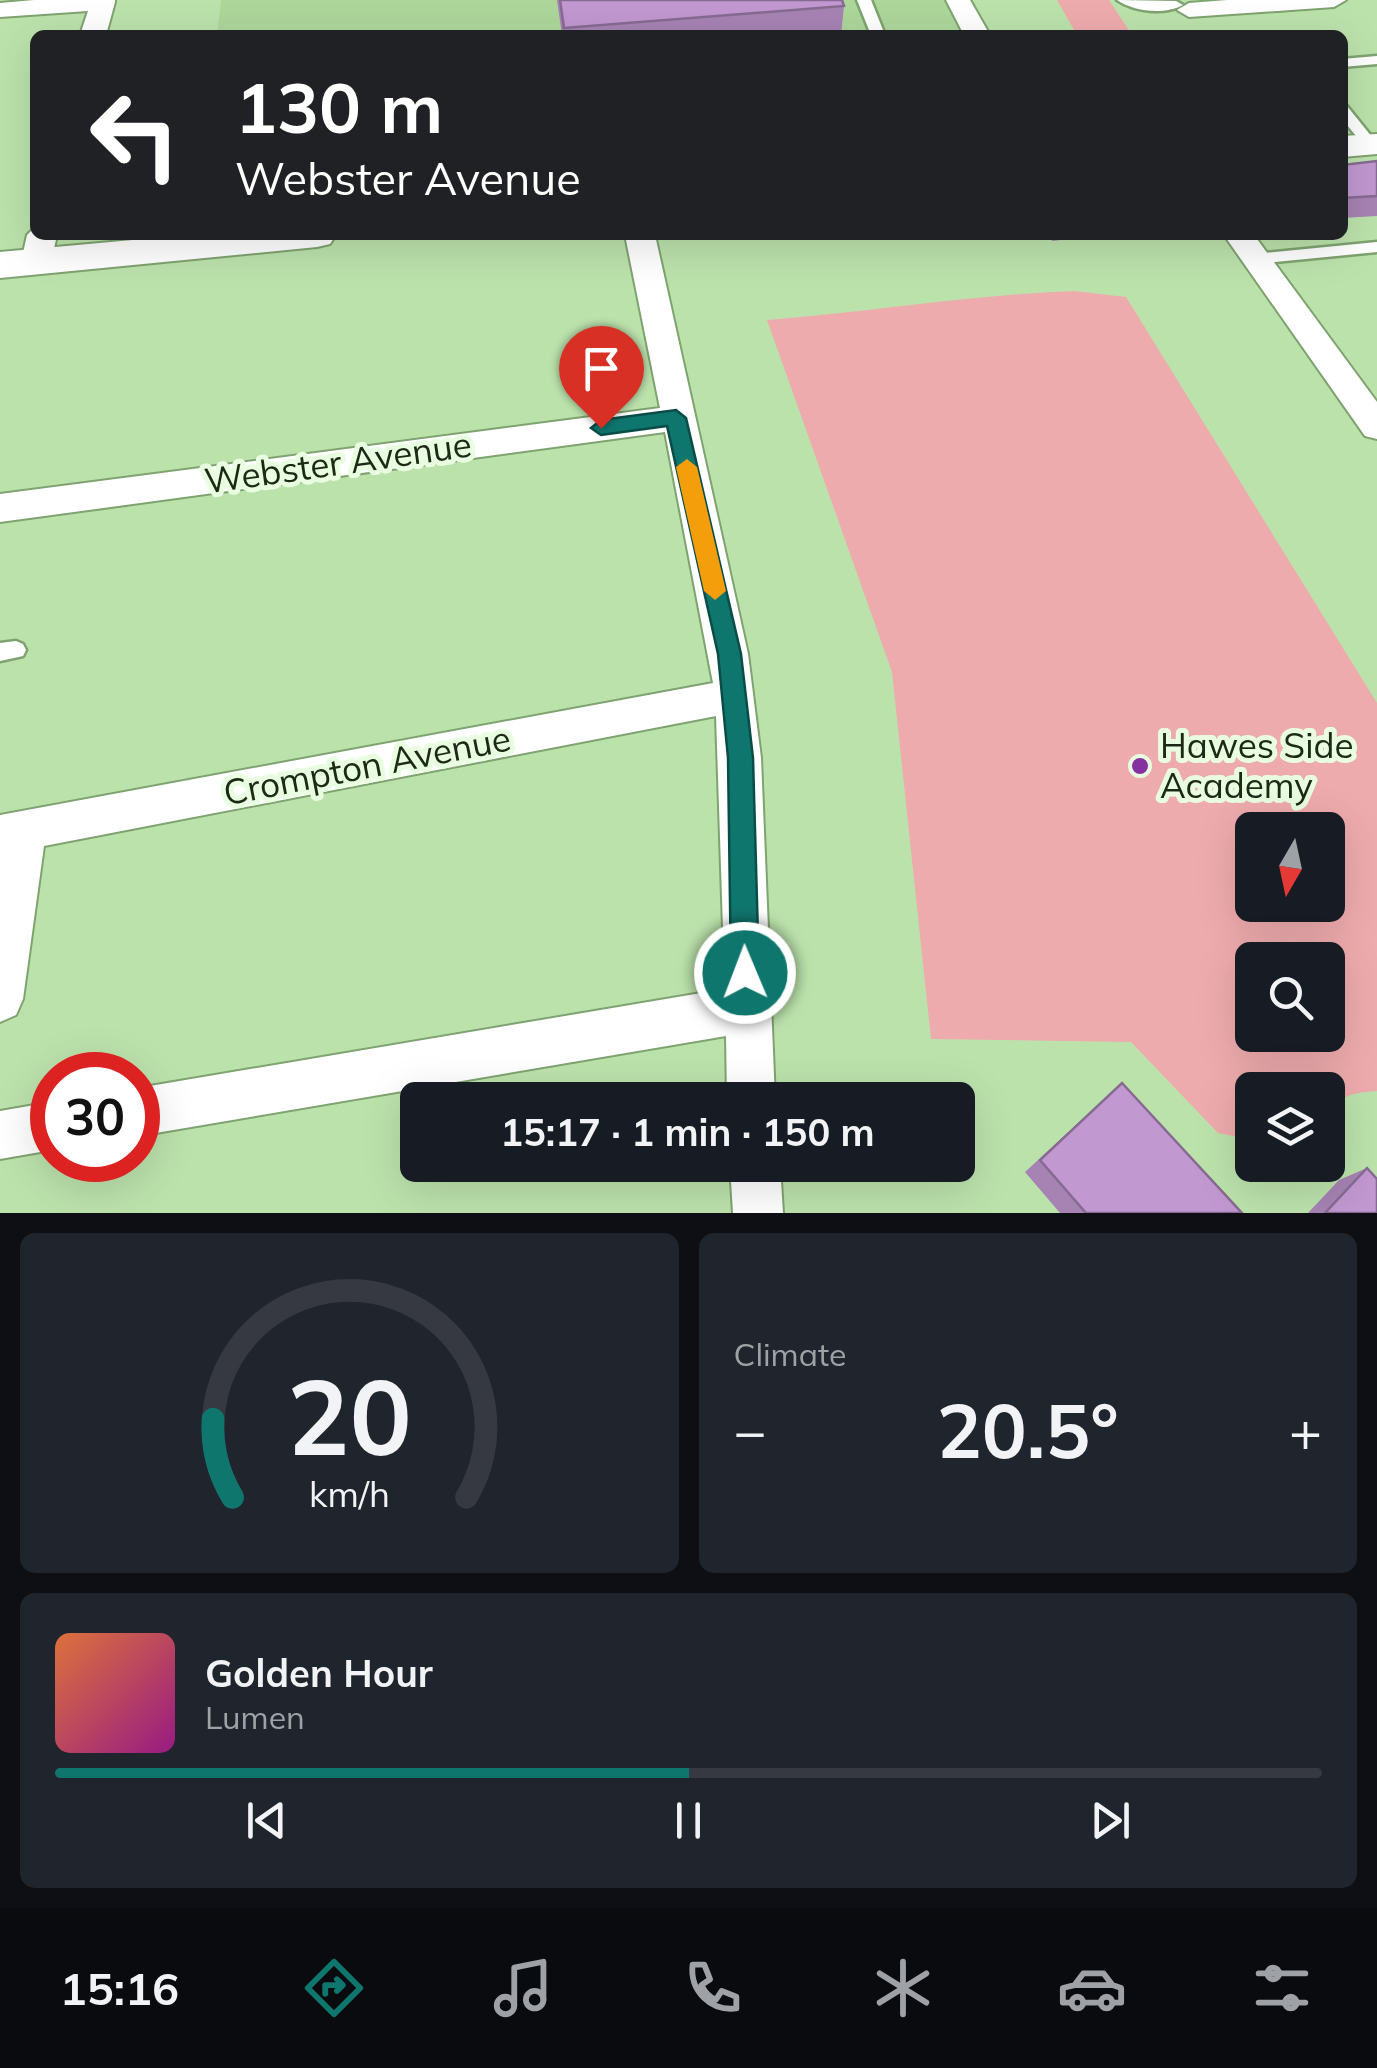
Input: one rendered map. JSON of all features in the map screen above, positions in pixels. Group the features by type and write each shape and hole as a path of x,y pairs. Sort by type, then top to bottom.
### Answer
{"street":[{"path":"958,0 974,30"},
{"path":"1177,5 1334,0"},
{"path":"0,10 103,1 94,30"},
{"path":"1177,5 1202,30"},
{"path":"26,254 240,240"},
{"path":"641,240 729,654 741,758 751,1082"},
{"path":"1247,247 1377,427"},
{"name":"Webster Avenue","path":"0,508 676,418"},
{"name":"Crompton Avenue","path":"12,833 734,696"},
{"path":"0,999 12,833"},
{"path":"160,1108 746,1009"},
{"path":"0,1135 30,1130"},
{"path":"756,1182 758,1213"}],"lane":[{"path":"864,0 876,30"},
{"path":"1124,0 1144,7 1177,5"},
{"path":"1348,62 1377,60"},
{"path":"1348,119 1364,145"},
{"path":"1247,247 1377,247"}],"shaded area":[{"path":"221,0 958,0 974,30 218,30"},
{"path":"1057,0 1109,0 1129,30 1074,30"},
{"name":"Hawes Side Academy","path":"1074,291 1126,297 1377,703 1377,1091 1345,1098 1345,1072 1235,1072 1235,1136 1218,1133 1131,1042 931,1039 892,672 767,320"}],"building":[{"path":"560,0 842,0 844,6 564,28"},
{"path":"1377,161 1377,196 1348,198 1348,164"},
{"path":"1122,1083 1242,1213 1086,1213 1040,1160"},
{"path":"1367,1168 1377,1179 1377,1213 1325,1213"}],"slow traffic":[{"path":"687,467 715,591"}],"place":[{"name":"Hawes Side Academy","path":"1140,766"}],"route":[{"path":"601,428 676,418 729,654 741,758 745,973"}]}
